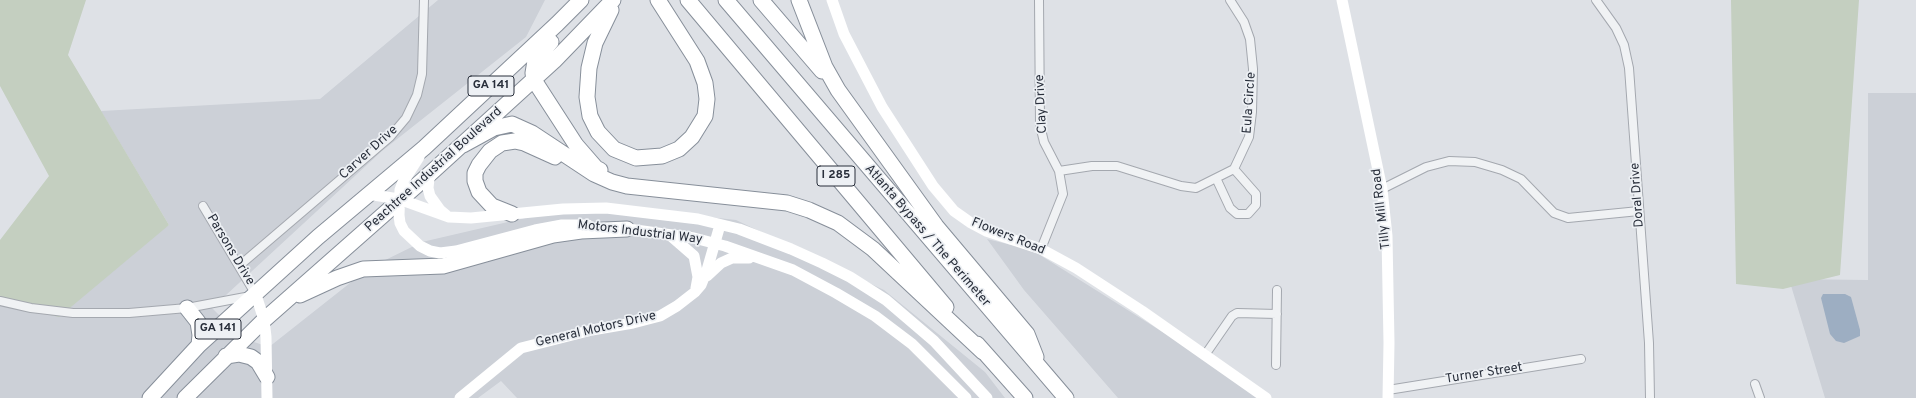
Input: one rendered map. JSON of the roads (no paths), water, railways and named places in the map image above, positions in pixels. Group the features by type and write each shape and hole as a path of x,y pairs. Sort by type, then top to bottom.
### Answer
{"highway":[{"path":"557,24 570,0"},
{"name":"Peachtree Industrial Boulevard","path":"256,295 318,237 424,148 581,0"},
{"path":"592,0 538,56 534,66 534,80 576,146 596,168 620,180 655,188"},
{"name":"Peachtree Industrial Boulevard","path":"285,302 399,200 434,171 534,80 580,36 612,0"},
{"path":"616,0 595,43 588,77 588,107 594,125 608,144 620,152 645,158 654,158 671,154 686,144 698,130 705,116 707,103 706,83 697,61 659,2"},
{"name":"I 285","path":"688,0 983,352 1025,398"},
{"name":"Atlanta Bypass / The Perimeter","path":"726,0 1066,398"},
{"path":"761,0 838,90 936,226 1027,334 1040,368"},
{"path":"799,0 825,67 838,90"},
{"path":"462,145 494,128 512,124 532,133 594,174"},
{"path":"512,214 499,210 484,200 475,181 475,173 479,165 490,151 502,143 515,141 524,143 612,182 627,186 787,203 809,210 838,223 873,249 983,352"},
{"path":"285,302 337,278 363,269 443,266 553,235 581,231 627,229"},
{"name":"GA 141","path":"150,398 199,345 256,295"},
{"name":"GA 141","path":"185,398 226,356 285,302"},
{"path":"186,308 198,322 200,334 199,345"},
{"path":"226,356 239,354 251,357 258,362 267,377"}],"main road":[{"name":"Flowers Road","path":"832,0 844,34 882,106 943,199 961,217 986,231 1041,249 1076,268 1266,398"},
{"name":"Tilly Mill Road","path":"1342,0 1382,189 1387,236 1389,343 1388,394"},
{"name":"Motors Industrial Way","path":"424,148 403,182 400,190 400,224 404,231 420,246 430,251 456,251 535,230 562,225 579,224 694,238 716,244 793,270 875,316 912,344 966,398"},
{"path":"434,171 429,179 428,188 430,196 440,210 449,217"},
{"name":"Motors Industrial Way","path":"368,194 399,200 449,217 471,218 563,208 606,208 653,212 720,224 739,229 798,252 850,276 886,300 934,341 987,398"},
{"path":"698,288 716,244 720,224"},
{"path":"668,235 682,244 694,256 698,277 698,288"},
{"name":"General Motors Drive","path":"460,398 521,348 592,330 633,323 660,316 677,306 698,288 711,270 720,263 732,258 760,258"},
{"path":"256,295 264,320 266,337 267,398"}],"street":[{"name":"Carver Drive","path":"239,266 390,137 406,118 417,95 422,74 424,0"},
{"name":"Clay Drive","path":"1039,0 1040,125 1044,142 1059,171 1063,194 1041,249"},
{"name":"Eula Circle","path":"1230,0 1244,22 1250,39 1254,69 1249,137 1234,169"},
{"name":"Doral Drive","path":"1596,0 1616,28 1624,44 1629,68 1649,342 1650,398"},
{"path":"1382,189 1426,167 1449,161 1475,162 1502,170 1521,179 1554,213 1568,218 1639,211"},
{"path":"1059,171 1092,166 1117,166 1181,186 1196,188 1216,178 1234,169 1256,194 1256,205 1248,214 1237,214 1230,208 1216,178"},
{"name":"Parsons Drive","path":"203,206 256,295"},
{"path":"1276,365 1277,290"},
{"path":"0,301 31,308 73,313 129,314 186,308 256,295"},
{"path":"1205,355 1232,316 1237,313 1277,314"},
{"name":"Turner Street","path":"1388,394 1581,359"},
{"path":"1755,384 1760,398"}],"water":[{"path":"1823,294 1845,294 1851,297 1860,330 1860,336 1844,343 1836,341 1830,334 1821,298"}]}
